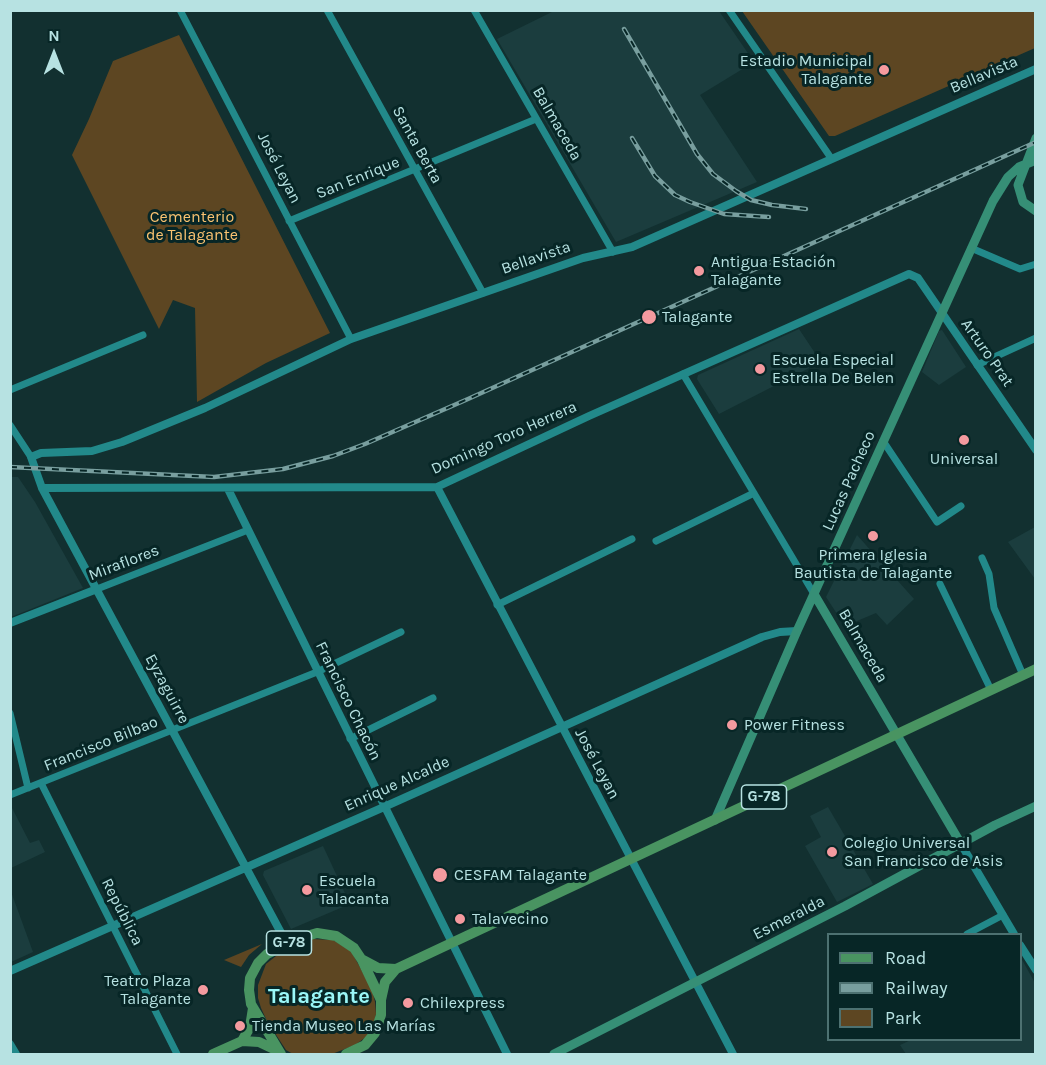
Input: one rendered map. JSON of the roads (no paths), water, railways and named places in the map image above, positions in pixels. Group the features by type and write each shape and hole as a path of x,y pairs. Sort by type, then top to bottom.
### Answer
{"main road":[{"path":"1035,138 1019,179 1018,190 1023,202 1035,211"},
{"name":"Lucas Pacheco","path":"715,820 797,631 1003,182 1019,167 1035,160"},
{"name":"Balmaceda","path":"814,594 961,844"},
{"name":"G-78","path":"362,960 378,968 396,969 1035,669"},
{"name":"Esmeralda","path":"554,1054 805,927 961,844 1035,809"},
{"name":"G-78","path":"280,1053 253,1008 249,990 254,969 267,954 312,934 330,934 348,943 362,960 381,1000"},
{"path":"347,1054 365,1045 375,1033 381,1015 381,1000 385,982 396,969"},
{"name":"G-78","path":"253,1008 250,1027 242,1041 259,1042 280,1053"},
{"path":"213,1054 242,1041"}],"street":[{"name":"José Leyan","path":"180,10 351,339"},
{"name":"Santa Berta","path":"327,10 483,293"},
{"name":"Balmaceda","path":"474,10 613,252"},
{"path":"729,10 831,158"},
{"name":"Bellavista","path":"31,457 40,453 92,451 138,436 198,412 351,339 583,258 632,247 1035,69"},
{"name":"San Enrique","path":"289,221 537,119"},
{"path":"971,248 1020,269 1035,264"},
{"name":"Arturo Prat","path":"912,274 918,278 1035,450"},
{"name":"Domingo Toro Herrera","path":"42,488 437,487 904,275 912,274"},
{"path":"10,390 143,335"},
{"path":"977,365 1035,338"},
{"name":"Balmaceda","path":"684,374 814,594"},
{"path":"10,425 31,457"},
{"path":"883,441 937,522 961,506"},
{"name":"Eyzaguirre","path":"31,457 42,488 287,944"},
{"name":"José Leyan","path":"437,487 733,1054"},
{"name":"Francisco Chacón","path":"228,489 507,1054"},
{"path":"656,541 754,493"},
{"name":"Miraflores","path":"10,623 248,530"},
{"path":"497,605 632,539"},
{"path":"982,558 989,574 994,608 1023,675"},
{"path":"940,584 991,690"},
{"name":"Enrique Alcalde","path":"10,971 384,807 762,637 780,632 797,631"},
{"name":"Francisco Bilbao","path":"10,795 317,672 401,633"},
{"path":"350,739 433,698"},
{"path":"10,713 28,788"},
{"name":"República","path":"41,783 177,1054"},
{"name":"Balmaceda","path":"961,844 1013,933"},
{"path":"969,933 1003,915"},
{"path":"1022,948 1035,967"},
{"path":"10,1044 16,1054"}],"railway":[{"path":"624,29 697,154 713,174 751,200 806,209"},
{"path":"632,138 655,176 675,195 724,214 769,217"},
{"path":"10,467 214,477 283,469 333,456 468,399 1036,142"}],"place":[{"name":"Estadio Municipal Talagante","path":"884,70"},
{"name":"Antigua Estación Talagante","path":"699,271"},
{"name":"Talagante","path":"649,317"},
{"name":"Escuela Especial Estrella De Belen","path":"760,369"},
{"name":"Universal","path":"964,440"},
{"name":"Primera Iglesia Bautista de Talagante","path":"873,536"},
{"name":"Power Fitness","path":"732,725"},
{"name":"Colegio Universal San Francisco de Asis","path":"832,852"},
{"name":"CESFAM Talagante","path":"440,875"},
{"name":"Escuela Talacanta","path":"307,890"},
{"name":"Talavecino","path":"460,919"},
{"name":"Teatro Plaza Talagante","path":"203,990"},
{"name":"Chilexpress","path":"408,1003"},
{"name":"Tienda Museo Las Marías","path":"240,1026"}],"district":[{"name":"Talagante","path":"319,997"}],"park label":[{"name":"Cementerio de Talagante","path":"192,226"}]}
